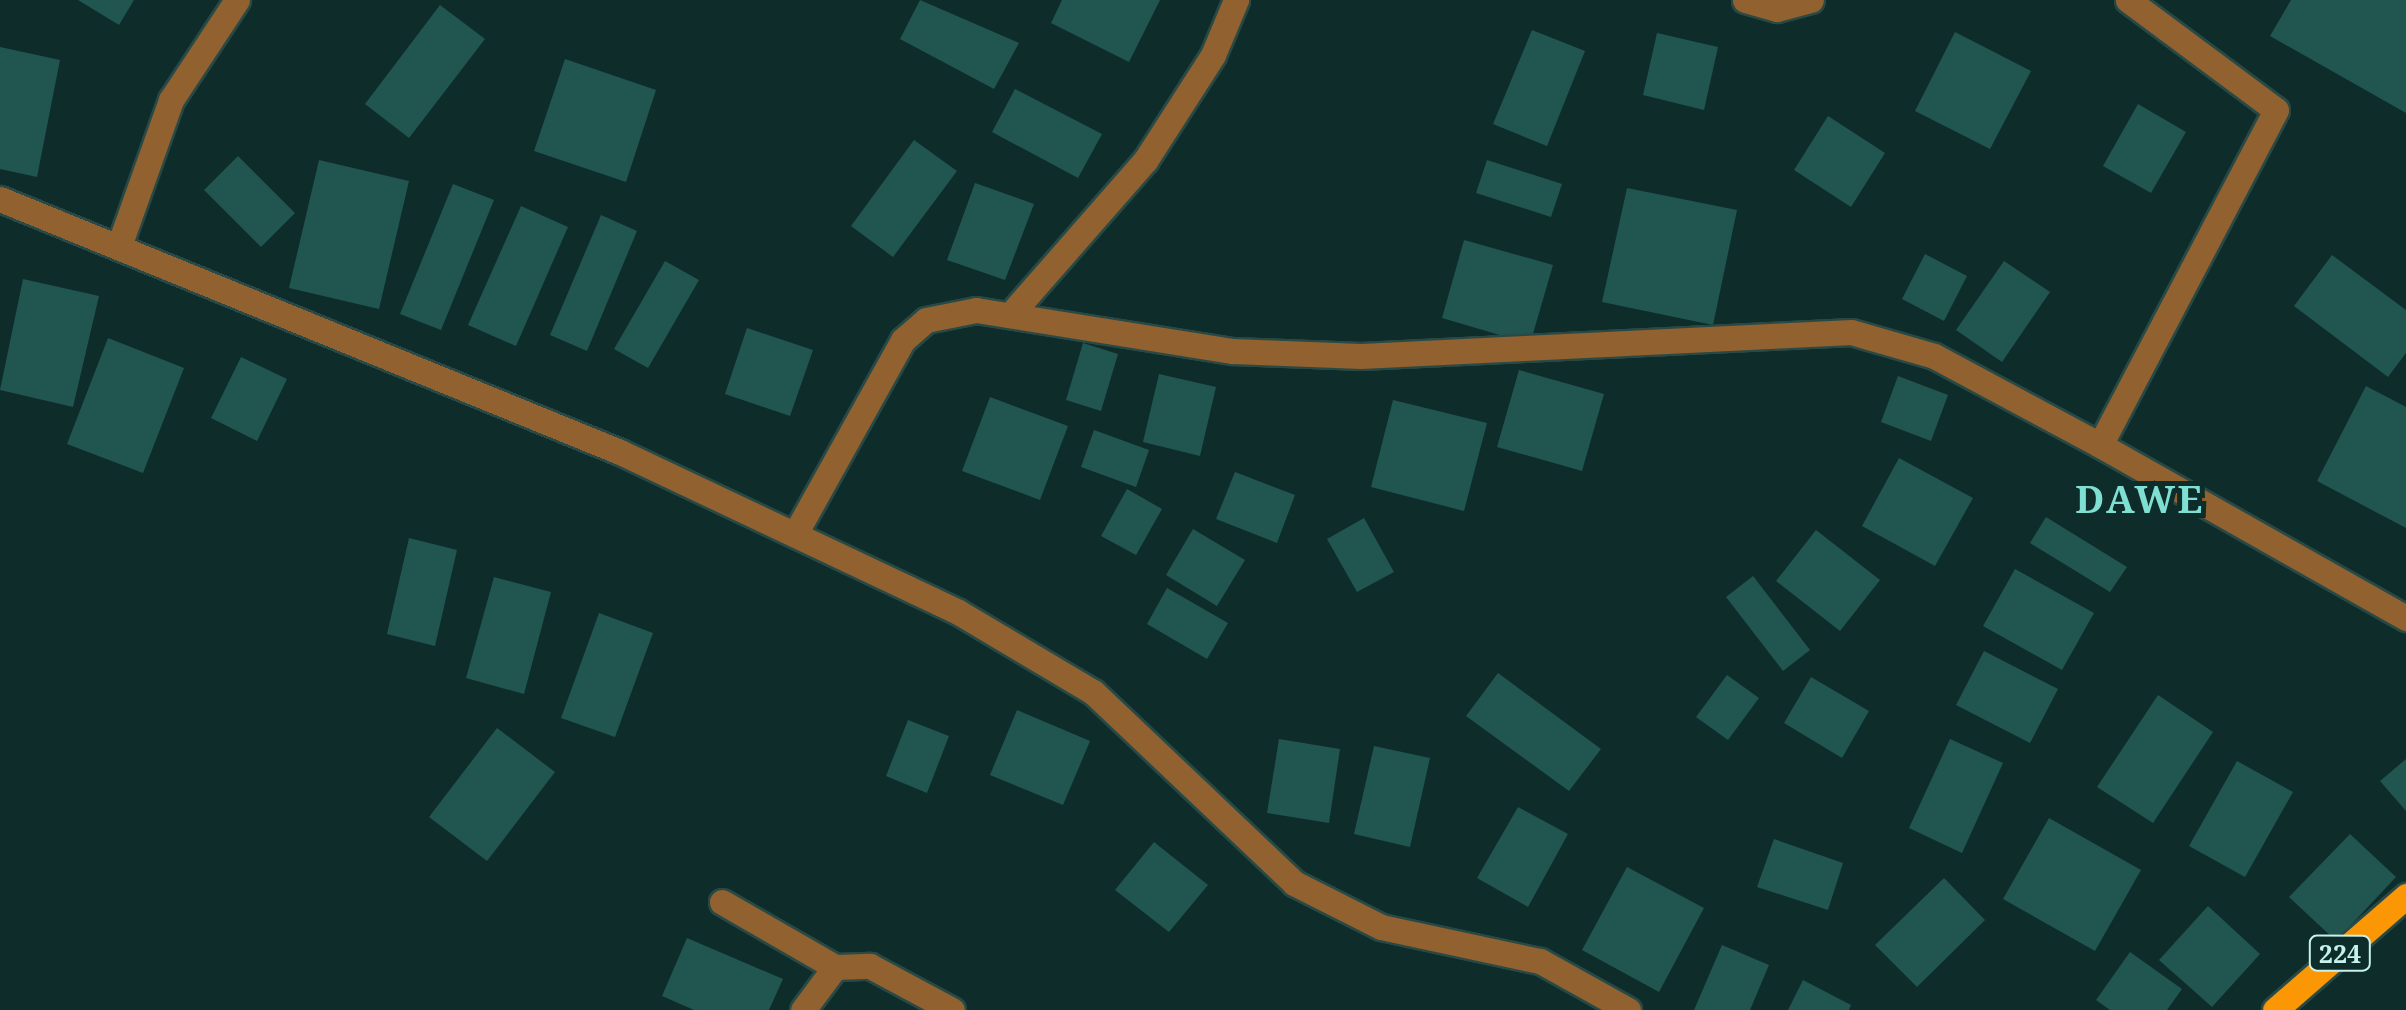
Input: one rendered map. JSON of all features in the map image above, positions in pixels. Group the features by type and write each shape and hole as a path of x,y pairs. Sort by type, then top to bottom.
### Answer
{"main road":[{"name":"224","path":"2275,1010 2406,896"}],"street":[{"path":"119,246 171,100 237,0"},
{"path":"1010,315 1144,161 1213,55 1236,0"},
{"path":"1746,0 1777,9 1811,0"},
{"path":"2100,446 2276,110 2212,54 2125,1"},
{"path":"0,199 795,534 958,612 1093,692 1294,884 1381,927 1540,961 1628,1010"},
{"path":"795,534 903,340 950,312 1010,315 1232,350 1360,356 1851,332 1934,356 2406,618"},
{"path":"722,902 836,966 870,966 952,1010"},
{"path":"803,1010 836,966"}],"building":[{"path":"78,0 134,0 119,25"},
{"path":"920,0 1019,43 994,89 900,39"},
{"path":"1062,0 1160,0 1129,62 1051,23"},
{"path":"2291,0 2406,0 2406,113 2270,36"},
{"path":"440,5 485,39 409,138 365,104"},
{"path":"1532,30 1585,51 1547,146 1493,124"},
{"path":"1955,32 2031,71 1990,149 1915,111"},
{"path":"1657,33 1718,47 1704,110 1643,95"},
{"path":"0,47 60,60 37,177 0,169"},
{"path":"565,59 656,90 626,182 534,151"},
{"path":"1015,89 1102,134 1078,178 992,132"},
{"path":"2138,104 2186,132 2151,193 2103,166"},
{"path":"1828,116 1885,153 1851,207 1794,170"},
{"path":"914,140 957,171 893,257 851,226"},
{"path":"238,156 295,213 261,247 204,190"},
{"path":"319,160 409,181 379,309 289,288"},
{"path":"1487,160 1562,184 1551,217 1476,193"},
{"path":"975,183 1034,204 1005,280 947,260"},
{"path":"453,184 494,200 441,330 400,314"},
{"path":"1627,188 1737,210 1713,325 1602,302"},
{"path":"521,206 568,227 516,346 468,325"},
{"path":"601,215 637,231 587,351 550,335"},
{"path":"1464,240 1553,265 1530,344 1442,318"},
{"path":"1925,254 1967,276 1944,321 1902,299"},
{"path":"2332,255 2406,310 2406,353 2388,377 2294,306"},
{"path":"665,261 699,280 648,368 614,349"},
{"path":"2004,261 2050,292 2002,362 1956,330"},
{"path":"23,279 99,296 73,407 0,390"},
{"path":"747,328 813,350 790,416 725,394"},
{"path":"108,338 184,368 143,473 67,444"},
{"path":"1083,343 1118,354 1101,411 1066,400"},
{"path":"241,357 287,379 257,441 211,418"},
{"path":"1519,370 1604,394 1582,471 1497,447"},
{"path":"1159,374 1216,387 1200,456 1143,442"},
{"path":"1898,376 1948,395 1931,441 1881,422"},
{"path":"2366,386 2406,407 2406,528 2317,481"},
{"path":"990,397 1068,426 1040,500 962,471"},
{"path":"1393,400 1487,423 1464,511 1371,487"},
{"path":"1094,430 1149,450 1136,487 1081,467"},
{"path":"1899,458 1973,498 1935,566 1862,526"},
{"path":"1235,472 1295,495 1277,543 1216,519"},
{"path":"1127,489 1162,509 1136,555 1101,536"},
{"path":"2046,517 2127,567 2110,592 2030,543"},
{"path":"1364,518 1394,572 1357,592 1327,539"},
{"path":"1193,529 1245,560 1217,606 1166,575"},
{"path":"1816,530 1880,580 1840,631 1776,581"},
{"path":"409,538 457,550 435,646 387,634"},
{"path":"2015,569 2094,613 2062,670 1983,626"},
{"path":"1753,576 1810,650 1783,671 1726,597"},
{"path":"494,577 551,592 524,694 466,678"},
{"path":"1167,588 1228,623 1207,659 1147,624"},
{"path":"599,613 653,633 615,737 561,718"},
{"path":"1984,651 2058,689 2030,743 1956,705"},
{"path":"1498,673 1601,749 1569,791 1466,716"},
{"path":"1727,675 1759,698 1728,740 1696,717"},
{"path":"1811,677 1869,711 1842,758 1784,723"},
{"path":"2158,695 2213,732 2153,823 2097,787"},
{"path":"1017,710 1090,741 1063,805 990,775"},
{"path":"908,720 949,736 927,793 886,776"},
{"path":"497,728 555,772 487,861 429,817"},
{"path":"1279,739 1340,749 1329,823 1267,813"},
{"path":"1950,739 2003,763 1962,853 1909,828"},
{"path":"1374,746 1430,758 1410,847 1354,834"},
{"path":"2406,759 2406,811 2380,781"},
{"path":"2237,761 2293,792 2245,877 2189,846"},
{"path":"1518,807 1568,834 1528,907 1477,878"},
{"path":"2049,818 2141,870 2095,951 2003,899"},
{"path":"2350,834 2396,877 2336,941 2289,897"},
{"path":"1774,839 1843,863 1828,910 1757,887"},
{"path":"1154,842 1208,885 1169,932 1115,890"},
{"path":"1627,867 1704,908 1659,992 1582,950"},
{"path":"1944,878 1985,920 1917,987 1875,945"},
{"path":"2208,906 2260,954 2212,1007 2159,960"},
{"path":"687,938 783,979 769,1010 694,1010 662,996"},
{"path":"1722,945 1769,965 1750,1010 1694,1010"},
{"path":"2130,952 2182,989 2167,1010 2110,1010 2096,1000"},
{"path":"1803,980 1851,1005 1849,1010 1788,1010"}],"district":[{"name":"DAWE","path":"2140,499"}]}
